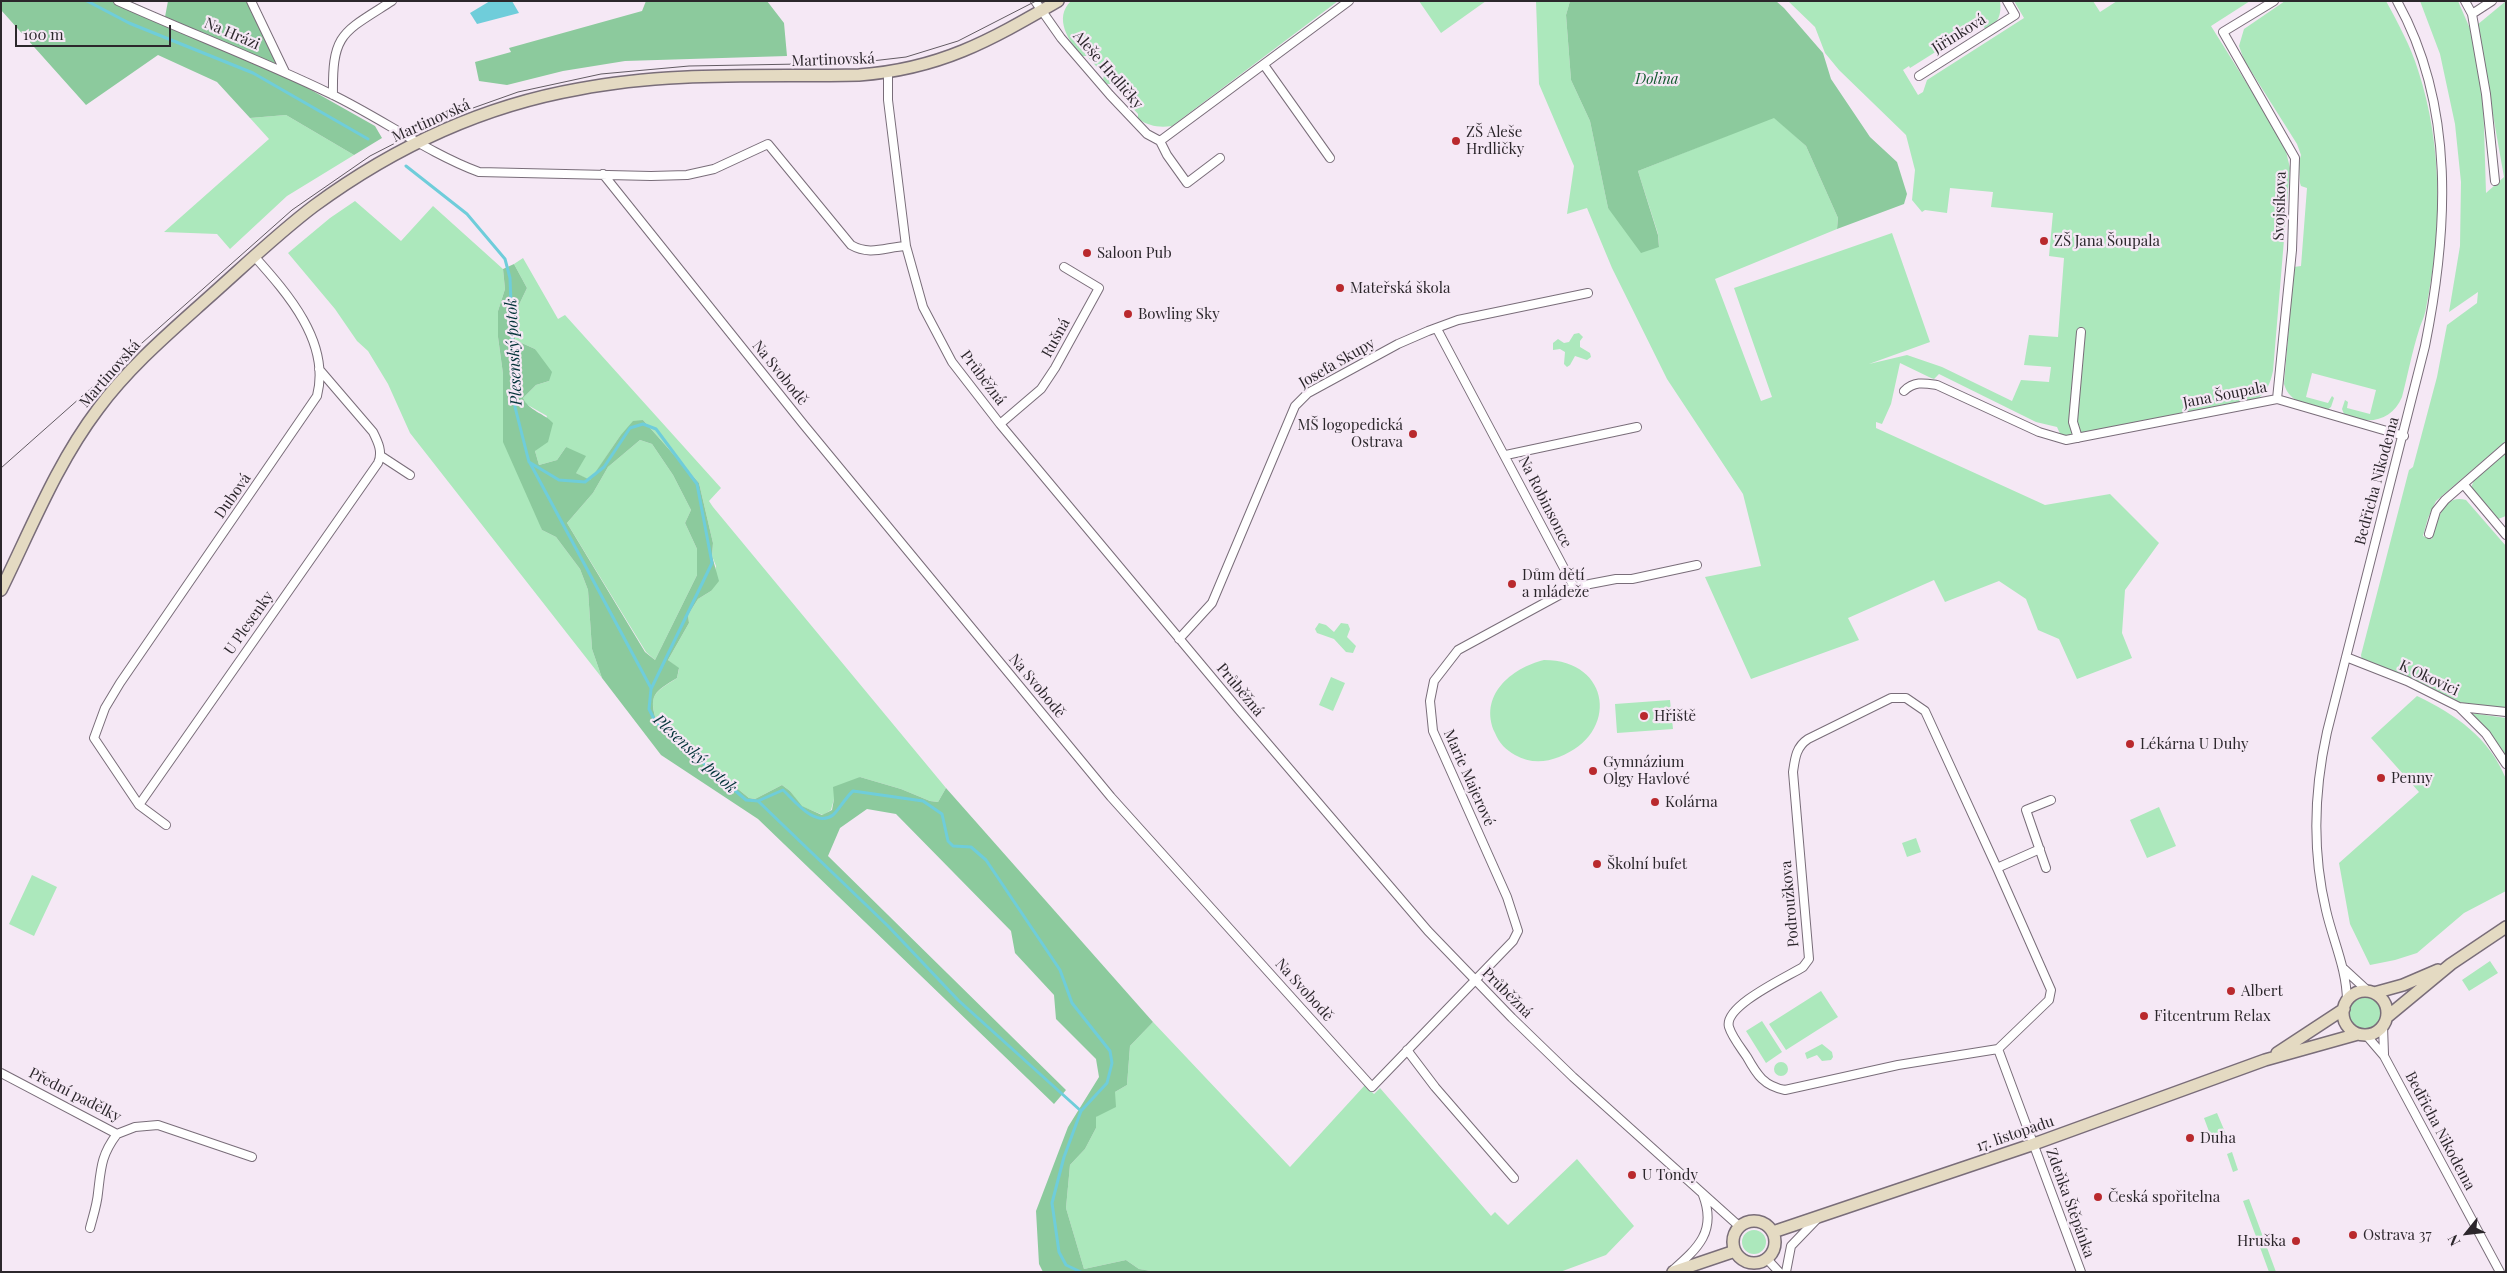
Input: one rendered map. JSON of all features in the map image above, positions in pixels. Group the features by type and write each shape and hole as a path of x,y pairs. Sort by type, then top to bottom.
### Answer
{"street":[{"name":"Na Hrázi","path":"118,1 285,72 333,95 418,142"},
{"path":"251,1 285,72"},
{"path":"333,95 333,62 337,45 356,25 392,1"},
{"name":"Martinovská","path":"1,590 65,459 96,411 153,348 254,256 313,208 347,183 418,142 494,110 559,92 607,84 673,79 888,73 948,58 1038,6 1058,1"},
{"path":"1160,141 1349,1"},
{"name":"Jiřinková","path":"1919,76 2015,15 2007,1"},
{"name":"Svojsíkova","path":"2274,1 2223,32 2295,158 2292,250 2278,399"},
{"name":"Bedřicha Nikodema","path":"2345,1006 2344,969 2330,927 2322,893 2318,863 2316,803 2325,739 2404,436 2437,288 2442,245 2442,191 2438,128 2429,79 2420,51 2397,1"},
{"path":"2465,1 2472,14 2486,94 2494,181"},
{"path":"2472,14 2492,1"},
{"name":"Aleše Hrdličky","path":"1038,6 1061,38 1110,94 1147,134 1160,141 1167,155 1187,183 1220,158"},
{"path":"1264,65 1330,158"},
{"name":"Průběžná","path":"888,73 888,100 906,246 914,278 935,333 952,362 1000,424 1378,874 1474,980 1573,1077 1740,1227"},
{"path":"418,142 456,164 480,172 651,176 687,174 714,169 768,144 852,245 861,250 872,252 906,246"},
{"name":"Na Svobodě","path":"603,174 804,425 1111,797 1372,1087 1474,980"},
{"name":"Dubová","path":"139,805 94,738 111,696 312,406 319,389 320,369 313,345 299,312 254,256"},
{"name":"Rušná","path":"1000,424 1041,389 1055,368 1099,288 1064,267"},
{"name":"Josefa Skupy","path":"1179,638 1212,603 1295,406 1308,393 1398,344 1458,320 1588,293"},
{"name":"Na Robinsonce","path":"1437,329 1506,455 1574,588"},
{"path":"2078,438 2073,422 2081,332"},
{"path":"320,369 373,432 379,443 381,456 410,475"},
{"name":"Jana Šoupala","path":"1904,391 1910,385 1920,383 1937,384 2039,432 2066,440 2278,399 2404,436"},
{"name":"Na Robinsonce","path":"1506,455 1637,427"},
{"path":"2429,534 2436,510 2506,447"},
{"name":"U Plesenky","path":"139,805 378,464 381,456"},
{"path":"2464,485 2506,535"},
{"name":"Marie Majerové","path":"1474,980 1513,941 1518,931 1507,897 1433,731 1430,701 1434,680 1458,650 1574,588 1616,579 1632,579 1698,565"},
{"name":"K Okovici","path":"2346,657 2407,681 2459,707 2486,734 2506,764"},
{"name":"Podroužkova","path":"1891,698 1906,698 1917,704 1925,711 1997,868 2050,990 2049,1000 1998,1048 1785,1090 1770,1086 1758,1076 1729,1027 1730,1016 1738,1006 1803,967 1809,959 1793,772 1795,754 1808,739 1891,698"},
{"path":"2459,707 2506,712"},
{"path":"2046,868 2026,810 2051,800"},
{"path":"139,805 166,825"},
{"path":"1997,868 2040,849"},
{"path":"2451,964 2403,985 2356,994 2345,1006 2346,1023 2353,1031 2362,1034 2375,1032 2385,1021 2451,964 2506,927"},
{"name":"Bedřicha Nikodema","path":"2344,969 2371,992"},
{"path":"2371,992 2384,1002 2385,1021"},
{"name":"17. listopadu","path":"2265,1060 2345,1006"},
{"name":"Bedřicha Nikodema","path":"2384,1056 2385,1021"},
{"name":"Bedřicha Nikodema","path":"2362,1034 2384,1056 2500,1272"},
{"name":"17. listopadu","path":"1773,1232 2034,1144 2265,1060 2362,1034"},
{"path":"1998,1048 2034,1144"},
{"path":"1407,1050 1514,1178"},
{"name":"Přední padělky","path":"1,1073 117,1134 135,1127 158,1125 252,1157"},
{"path":"90,1228 98,1195 101,1165 107,1147 117,1134"},
{"name":"Zdeňka Štěpánka","path":"2034,1144 2081,1272"},
{"path":"1672,1272 1698,1247 1704,1235 1709,1213 1702,1194"},
{"path":"1786,1272 1787,1258 1792,1246 1820,1217"},
{"path":"1757,1221 1769,1227 1773,1232 1775,1238 1774,1250 1767,1259 1756,1264 1749,1263 1735,1251 1733,1239 1740,1227 1750,1222 1757,1221"},
{"path":"1672,1272 1735,1251"},
{"path":"1767,1259 1779,1272"}],"green space":[{"path":"1,1 130,1 165,17 168,1 254,1 264,18 281,73 375,126 382,138 354,155 286,115 250,118 217,82 158,55 86,105 1,10"},
{"path":"646,1 767,1 784,23 787,56 625,61 563,71 507,85 479,81 475,62 511,52 509,48 642,11"},
{"path":"1071,1 1338,1 1172,126 1163,127 1150,125 1138,119 1138,114 1111,84 1107,84 1103,80 1104,75 1087,56 1082,56 1072,44 1063,22 1063,15"},
{"path":"1419,1 1486,1 1441,33"},
{"path":"1536,1 1570,1 1566,15 1571,80 1590,121 1608,208 1659,247 1658,234 1638,171 1774,117 1806,146 1838,218 1837,229 1715,279 1761,401 1772,397 1734,288 1892,233 1930,342 1869,364 1907,355 1942,367 2012,401 2021,380 2049,382 2051,367 2024,365 2029,335 2058,337 2064,258 2049,256 2053,213 1991,207 1993,192 1950,188 1947,213 1925,210 1922,212 1912,200 1915,170 1906,135 1839,70 1825,53 1815,27 1788,1 2000,1 2000,15 1994,25 1986,29 1980,24 1910,68 1909,66 1903,70 1918,95 1923,92 1927,80 2024,18 2014,1 2093,1 2100,12 2117,1 2250,1 2211,26 2284,143 2290,168 2273,371 2269,384 2263,394 2256,400 2093,432 2061,436 2057,427 2036,422 1939,374 1934,379 1900,363 1891,404 1882,424 1876,422 1876,428 2045,505 2110,494 2159,543 2125,590 2122,633 2132,658 2077,679 2059,639 2038,630 2026,599 1999,581 1945,602 1934,580 1848,618 1859,640 1751,679 1705,577 1761,566 1743,494 1667,379 1612,268 1587,208 1567,214 1574,166 1539,84"},
{"name":"Dolina","path":"1570,1 1776,1 1823,53 1831,79 1870,137 1897,162 1907,194 1904,204 1837,229 1838,218 1806,146 1774,118 1638,171 1658,235 1659,247 1641,253 1608,208 1590,121 1571,80 1566,15"},
{"path":"2285,1 2386,1 2412,53 2426,99 2436,158 2437,189 2435,250 2431,279 2425,311 2402,397 2392,411 2378,419 2362,420 2353,418 2344,414 2342,409 2345,400 2348,402 2347,408 2370,414 2376,390 2312,373 2306,397 2328,403 2332,396 2334,398 2331,407 2327,410 2295,400 2284,384 2294,267 2301,266 2307,188 2301,186 2300,183 2299,162 2301,155 2297,144 2244,60 2239,46 2244,29"},
{"path":"2420,1 2458,1 2471,31 2483,96 2486,193 2504,177 2477,25 2506,1 2506,441 2436,501 2428,518 2423,536 2432,539 2442,510 2446,505 2458,499 2466,500 2506,546 2506,710 2452,701 2396,672 2362,661 2361,655 2409,470 2413,467 2437,377 2447,325 2477,303 2478,292 2449,312 2460,246 2461,182 2455,124 2440,54"},
{"path":"286,115 354,155 287,196 230,249 217,234 164,232 269,139 250,118"},
{"path":"355,201 401,241 433,206 503,269 505,289 498,311 498,337 503,374 542,530 556,537 580,569 588,590 592,649 602,678 410,433 388,384 368,351 357,341 335,309 288,253 330,218"},
{"path":"523,258 558,319 565,315 721,488 709,501 713,507 946,788 938,802 860,777 834,799 831,810 823,815 801,806 790,791 782,785 755,799 749,798 657,723 653,706 655,695 677,678 679,669 668,660 689,623 688,615 698,599 711,591 716,566 712,556 713,543 699,483 643,420 620,436 590,481 576,473 566,447 557,460 539,465 535,451 547,416 526,404 523,398 536,385 549,381 535,349 515,340 517,309 527,288 514,264"},
{"path":"514,264 527,288 517,309 515,340 535,349 552,372 549,381 536,385 523,398 529,406 553,423 548,442 535,451 539,465 557,460 566,447 586,456 576,473 590,480 620,436 633,421 643,420 699,483 713,543 712,556 719,581 711,591 698,599 688,615 689,623 668,660 679,668 677,678 658,691 653,700 657,723 749,798 755,799 782,785 790,791 802,806 822,815 832,810 834,799 833,787 860,777 901,789 930,801 938,802 946,788 1153,1022 1130,1046 1127,1085 1115,1092 1116,1107 1096,1117 1096,1128 1085,1149 1070,1165 1066,1208 1084,1269 1126,1260 1139,1269 1157,1272 1043,1272 1039,1264 1036,1211 1068,1127 1099,1077 1096,1059 1056,1019 1054,995 1015,953 1011,931 896,814 867,809 840,828 828,856 1066,1090 1054,1104 758,819 661,755 602,678 592,649 588,590 580,569 556,537 542,530 503,442 503,374 498,337 498,311 505,289 503,269","holes":["640,440 652,444 673,475 691,510 685,523 697,549 697,575 655,660 645,652 567,523 593,493 608,467"]},
{"path":"1579,333 1583,337 1580,341 1580,347 1590,353 1591,357 1587,360 1575,356 1567,367 1564,364 1565,352 1560,349 1553,350 1553,343 1558,339 1564,343 1569,342 1574,334"},
{"path":"640,440 652,444 673,475 691,510 685,523 697,549 697,575 655,660 646,652 567,523 593,493 608,467"},
{"path":"2506,453 2506,516 2498,519 2471,488 2474,480"},
{"path":"1319,623 1326,625 1334,632 1341,623 1348,624 1350,629 1347,637 1356,646 1353,653 1346,652 1334,639 1317,633 1315,629"},
{"path":"1544,660 1566,663 1583,672 1594,685 1600,700 1599,716 1592,732 1579,746 1553,759 1531,761 1515,755 1501,743 1495,733 1491,720 1491,707 1494,696 1510,677 1532,664"},
{"path":"1331,677 1345,683 1333,711 1319,705"},
{"path":"2417,696 2445,711 2481,739 2499,764 2506,779 2506,891 2464,913 2417,953 2370,965 2350,924 2339,863 2419,792 2371,738"},
{"name":"Hřiště","path":"1670,700 1673,729 1617,733 1615,704"},
{"path":"2471,713 2506,718 2506,760 2470,715"},
{"path":"2159,807 2176,846 2147,858 2130,820"},
{"path":"1916,838 1921,852 1907,857 1902,843"},
{"path":"32,875 57,887 34,936 9,924"},
{"path":"2490,961 2498,973 2469,991 2462,980"},
{"path":"1821,991 1838,1017 1786,1050 1769,1024"},
{"path":"2365,997 2376,1002 2381,1013 2376,1024 2365,1029 2354,1024 2349,1013 2354,1002"},
{"path":"1762,1021 1782,1052 1766,1063 1746,1031"},
{"path":"1153,1022 1290,1167 1365,1085 1374,1094 1380,1088 1491,1216 1495,1212 1508,1225 1577,1159 1634,1226 1606,1255 1560,1272 1157,1272 1139,1269 1126,1260 1084,1269 1066,1208 1070,1165 1085,1149 1096,1128 1096,1117 1115,1092 1127,1085 1130,1046"},
{"path":"1822,1044 1832,1052 1833,1057 1831,1060 1822,1061 1817,1055 1807,1059 1805,1053"},
{"path":"1781,1062 1786,1064 1788,1069 1786,1074 1781,1076 1776,1074 1774,1069 1776,1064"},
{"path":"2217,1113 2228,1139 2214,1145 2204,1118"},
{"path":"2232,1152 2238,1170 2233,1172 2227,1154"},
{"path":"2249,1199 2276,1272 2269,1272 2243,1201"},
{"path":"1754,1230 1763,1233 1766,1242 1763,1251 1754,1254 1745,1251 1742,1242 1745,1233"}],"water":[{"path":"490,1 512,1 519,13 477,24 470,13"}],"waterway":[{"name":"Plesenský potok","path":"87,1 129,23 253,73 368,139"},
{"name":"Plesenský potok","path":"406,166 467,214 505,259 510,278 515,407 529,462 559,480 585,482 604,467 630,428 643,424 656,429 697,484 712,563 651,689 649,709 655,721 746,800 758,801 783,790 812,816 826,818 833,815 853,791 923,801 942,814 948,841 953,846 971,847 986,860 1060,970 1072,1003 1110,1051 1112,1063 1107,1083 1081,1111 1064,1157 1052,1203 1059,1252 1066,1265 1081,1272"},
{"path":"530,463 651,688"},
{"path":"758,801 888,926 958,1000 1081,1111"}],"tram line":[{"path":"1,468 292,210 370,156 442,119 518,92 601,74 689,66 855,63 906,57 958,41 1036,1"}],"place":[{"name":"ZŠ Aleše Hrdličky","path":"1456,141"},
{"name":"ZŠ Jana Šoupala","path":"2044,241"},
{"name":"Saloon Pub","path":"1087,253"},
{"name":"Mateřská škola","path":"1340,288"},
{"name":"Bowling Sky","path":"1128,314"},
{"name":"MŠ logopedická Ostrava","path":"1413,434"},
{"name":"Dům dětí a mládeže","path":"1512,584"},
{"name":"Hřiště","path":"1644,716"},
{"name":"Lékárna U Duhy","path":"2130,744"},
{"name":"Gymnázium Olgy Havlové","path":"1593,771"},
{"name":"Penny","path":"2381,778"},
{"name":"Kolárna","path":"1655,802"},
{"name":"Školní bufet","path":"1597,864"},
{"name":"Albert","path":"2231,991"},
{"name":"Fitcentrum Relax","path":"2144,1016"},
{"name":"Duha","path":"2190,1138"},
{"name":"U Tondy","path":"1632,1175"},
{"name":"Česká spořitelna","path":"2098,1197"},
{"name":"Ostrava 37","path":"2353,1235"},
{"name":"Hruška","path":"2296,1241"}]}
